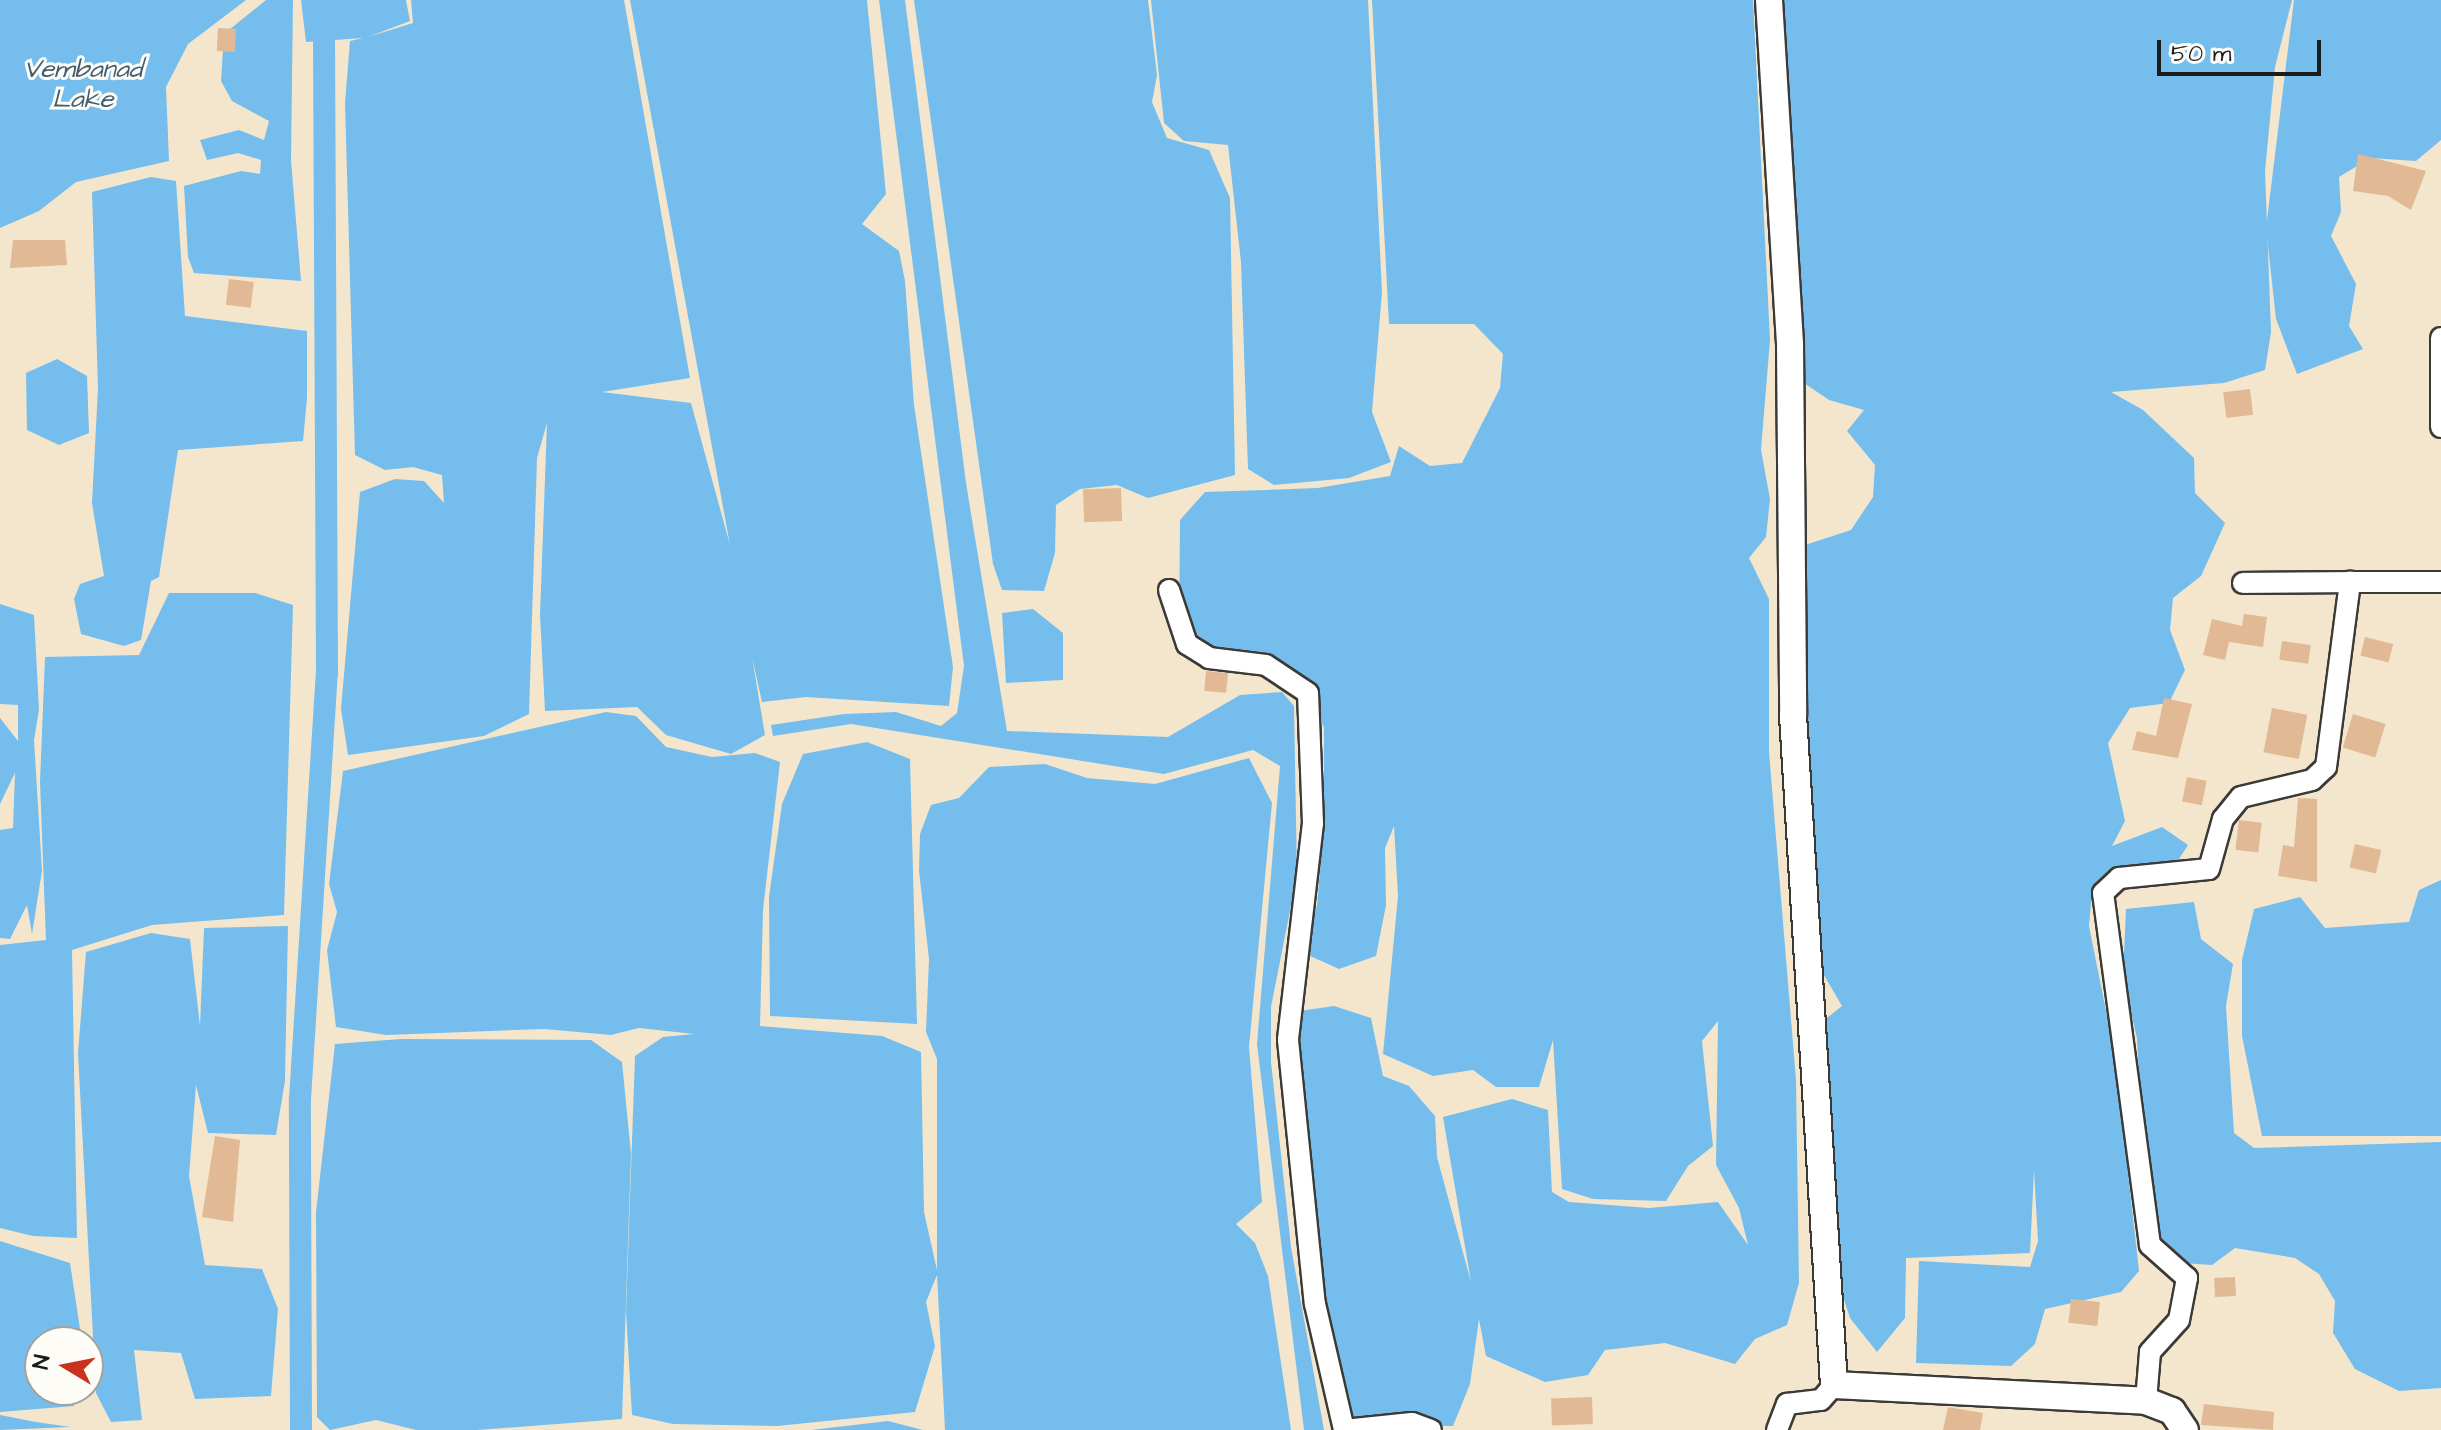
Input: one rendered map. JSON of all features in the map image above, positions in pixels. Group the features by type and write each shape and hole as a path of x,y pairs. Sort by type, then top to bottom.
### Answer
{"street":[{"path":"1769,0 1790,345 1793,715 1834,1385 1821,1400 1787,1404 1777,1430"},
{"path":"2441,338 2441,427"},
{"path":"2146,1401 2150,1352 2179,1320 2187,1278 2150,1245 2103,893 2119,878 2209,869 2223,819 2241,797 2312,780 2326,767 2350,582"},
{"path":"2243,583 2441,582"},
{"path":"1169,590 1187,644 1209,658 1266,665 1308,693 1313,823 1288,1040 1315,1304 1344,1430 1412,1423 1431,1430"},
{"path":"1834,1385 2146,1401 2172,1411 2185,1430"}],"water":[{"name":"Vembanad Lake","path":"0,0 246,0 188,44 166,87 169,161 76,182 39,211 0,228"},
{"path":"266,0 293,0 291,160 301,281 194,273 188,257 184,186 241,171 260,174 261,160 238,153 207,160 200,140 239,130 264,140 269,121 232,101 221,81 224,34"},
{"path":"301,0 406,0 410,21 368,37 413,23 411,0 624,0 690,378 602,392 691,403 730,545 630,0 867,0 886,194 862,224 899,251 905,281 914,405 953,667 949,706 806,697 762,702 752,657 765,735 731,754 666,735 637,707 545,711 540,615 547,423 537,458 529,714 484,736 348,755 341,709 360,492 395,479 424,481 444,503 442,475 413,467 385,470 355,455 345,103 350,41 363,38 306,42"},
{"path":"879,0 905,0 966,483 1007,731 1168,737 1240,695 1282,692 1294,706 1297,875 1271,1007 1271,1062 1291,1247 1324,1430 1304,1430 1257,1044 1280,766 1253,750 1164,774 851,724 773,736 771,725 844,714 896,712 941,726 957,713 964,666"},
{"path":"914,0 1148,0 1157,75 1152,102 1167,138 1209,150 1230,198 1235,475 1148,498 1117,485 1080,489 1056,505 1055,553 1044,591 1002,590 993,564"},
{"path":"1151,0 1368,0 1382,292 1372,412 1391,462 1349,478 1274,485 1248,469 1241,262 1228,145 1184,141 1164,123"},
{"path":"1372,0 1753,0 1770,340 1761,450 1770,499 1766,537 1749,558 1769,599 1769,752 1796,1080 1799,1283 1787,1325 1755,1339 1735,1364 1665,1343 1605,1350 1588,1375 1545,1382 1486,1356 1479,1319 1470,1384 1453,1426 1341,1424 1286,1013 1334,1006 1371,1018 1383,1076 1409,1086 1435,1116 1437,1157 1471,1282 1443,1117 1512,1099 1548,1110 1552,1192 1569,1202 1649,1208 1718,1202 1748,1245 1739,1208 1716,1165 1718,1021 1702,1041 1713,1146 1688,1166 1666,1201 1593,1199 1562,1189 1553,1040 1539,1087 1496,1087 1473,1070 1433,1076 1383,1054 1398,896 1394,826 1385,848 1386,905 1376,956 1339,969 1299,951 1317,906 1324,823 1324,728 1314,700 1285,673 1200,666 1179,631 1180,520 1205,492 1318,488 1390,476 1399,446 1430,466 1462,463 1500,388 1503,354 1474,324 1389,324"},
{"path":"1777,0 2292,0 2275,67 2265,171 2271,332 2265,370 2224,383 2111,392 2143,410 2194,458 2195,493 2225,523 2201,576 2173,598 2170,630 2185,670 2169,703 2130,708 2108,743 2125,821 2112,846 2162,827 2188,845 2170,873 2092,891 2089,926 2115,1056 2139,1271 2121,1292 2045,1309 2035,1344 2011,1366 1916,1363 1919,1261 2030,1267 2038,1241 2034,1170 2030,1253 1906,1258 1905,1318 1877,1352 1850,1318 1840,1287 1822,1022 1842,1006 1824,975 1818,928 1797,575 1805,545 1851,530 1873,497 1875,465 1847,431 1864,410 1829,400 1798,379"},
{"path":"2294,0 2441,0 2441,140 2416,161 2370,158 2339,177 2341,212 2331,236 2356,284 2349,326 2363,349 2297,374 2276,319 2266,228"},
{"path":"151,177 176,181 185,316 307,331 307,398 303,441 178,450 159,577 151,581 141,640 124,646 81,634 74,599 80,584 104,576 92,503 98,388 92,192"},
{"path":"57,359 87,376 89,433 59,445 27,430 26,373"},
{"path":"169,593 255,593 293,605 284,915 152,925 72,950 77,1238 33,1236 0,1228 0,945 46,940 40,782 45,657 139,655"},
{"path":"0,604 34,615 39,710 34,740 42,871 32,934 27,905 10,939 0,938 0,830 13,828 15,773 0,804 0,718 18,741 18,705 0,704"},
{"path":"1033,609 1063,633 1063,680 1006,683 1002,613"},
{"path":"606,712 636,716 666,747 712,757 755,753 780,762 763,910 760,1026 882,1036 921,1052 924,1212 937,1270 937,1059 926,1032 929,959 919,871 920,834 931,805 959,798 989,767 1045,764 1087,778 1155,784 1249,758 1272,803 1249,1047 1262,1202 1236,1224 1255,1243 1268,1276 1291,1430 945,1430 937,1275 926,1302 935,1346 915,1412 777,1426 673,1424 632,1415 626,1311 635,1056 663,1037 694,1034 639,1028 611,1035 544,1029 386,1035 336,1027 327,950 337,912 329,884 343,771"},
{"path":"867,742 910,759 917,1024 770,1016 769,897 782,804 803,754"},
{"path":"2441,880 2441,1136 2262,1136 2242,1036 2242,960 2254,909 2300,897 2325,928 2409,922 2419,890"},
{"path":"2194,902 2201,939 2233,964 2226,1006 2234,1133 2254,1148 2441,1142 2441,1388 2399,1391 2355,1369 2333,1333 2335,1301 2319,1274 2295,1258 2235,1248 2212,1265 2182,1263 2157,1236 2145,1191 2137,1038 2123,978 2126,909"},
{"path":"288,926 285,1081 276,1135 208,1133 196,1085 189,1176 205,1265 262,1269 278,1309 271,1396 195,1399 181,1353 134,1350 142,1420 111,1422 103,1406 104,1326 92,1326 78,1053 86,952 151,933 190,939 200,1026 204,928"},
{"path":"401,1039 591,1040 622,1062 631,1154 622,1419 477,1430 416,1430 376,1420 330,1430 317,1417 316,1212 335,1044"},
{"path":"0,1241 70,1263 80,1326 24,1326 24,1406 74,1406 0,1412"},
{"path":"0,1415 36,1422 70,1427 0,1430"},
{"path":"888,1421 923,1430 811,1430"}],"building":[{"path":"218,28 236,29 235,52 217,51"},
{"path":"2358,154 2426,171 2411,210 2388,196 2353,191"},
{"path":"13,240 65,240 67,265 10,268"},
{"path":"229,279 254,282 251,308 226,305"},
{"path":"2250,389 2253,415 2226,418 2223,392"},
{"path":"1121,488 1122,521 1084,522 1083,489"},
{"path":"2244,614 2267,617 2263,647 2229,642 2225,660 2203,655 2212,619 2242,626"},
{"path":"2365,637 2393,644 2389,662 2360,655"},
{"path":"2282,641 2311,645 2308,664 2279,660"},
{"path":"1206,671 1228,673 1226,693 1204,691"},
{"path":"2164,698 2192,704 2178,758 2132,750 2137,731 2156,736"},
{"path":"2272,708 2307,715 2299,759 2263,752"},
{"path":"2353,714 2386,724 2375,757 2343,747"},
{"path":"2187,777 2207,781 2202,805 2182,802"},
{"path":"2298,798 2317,799 2317,882 2278,876 2283,845 2294,847"},
{"path":"2239,820 2262,823 2258,853 2235,850"},
{"path":"2355,844 2381,850 2376,873 2350,867"},
{"path":"215,1136 240,1140 233,1222 202,1217"},
{"path":"2235,1277 2236,1296 2215,1297 2214,1278"},
{"path":"2071,1299 2100,1302 2097,1326 2068,1323"},
{"path":"1592,1397 1593,1424 1552,1425 1551,1398"},
{"path":"2204,1404 2274,1412 2273,1430 2201,1425"},
{"path":"1948,1407 1983,1413 1980,1430 1943,1430"}],"waterway":[{"path":"301,1430 300,1099 327,673 324,42"}]}
